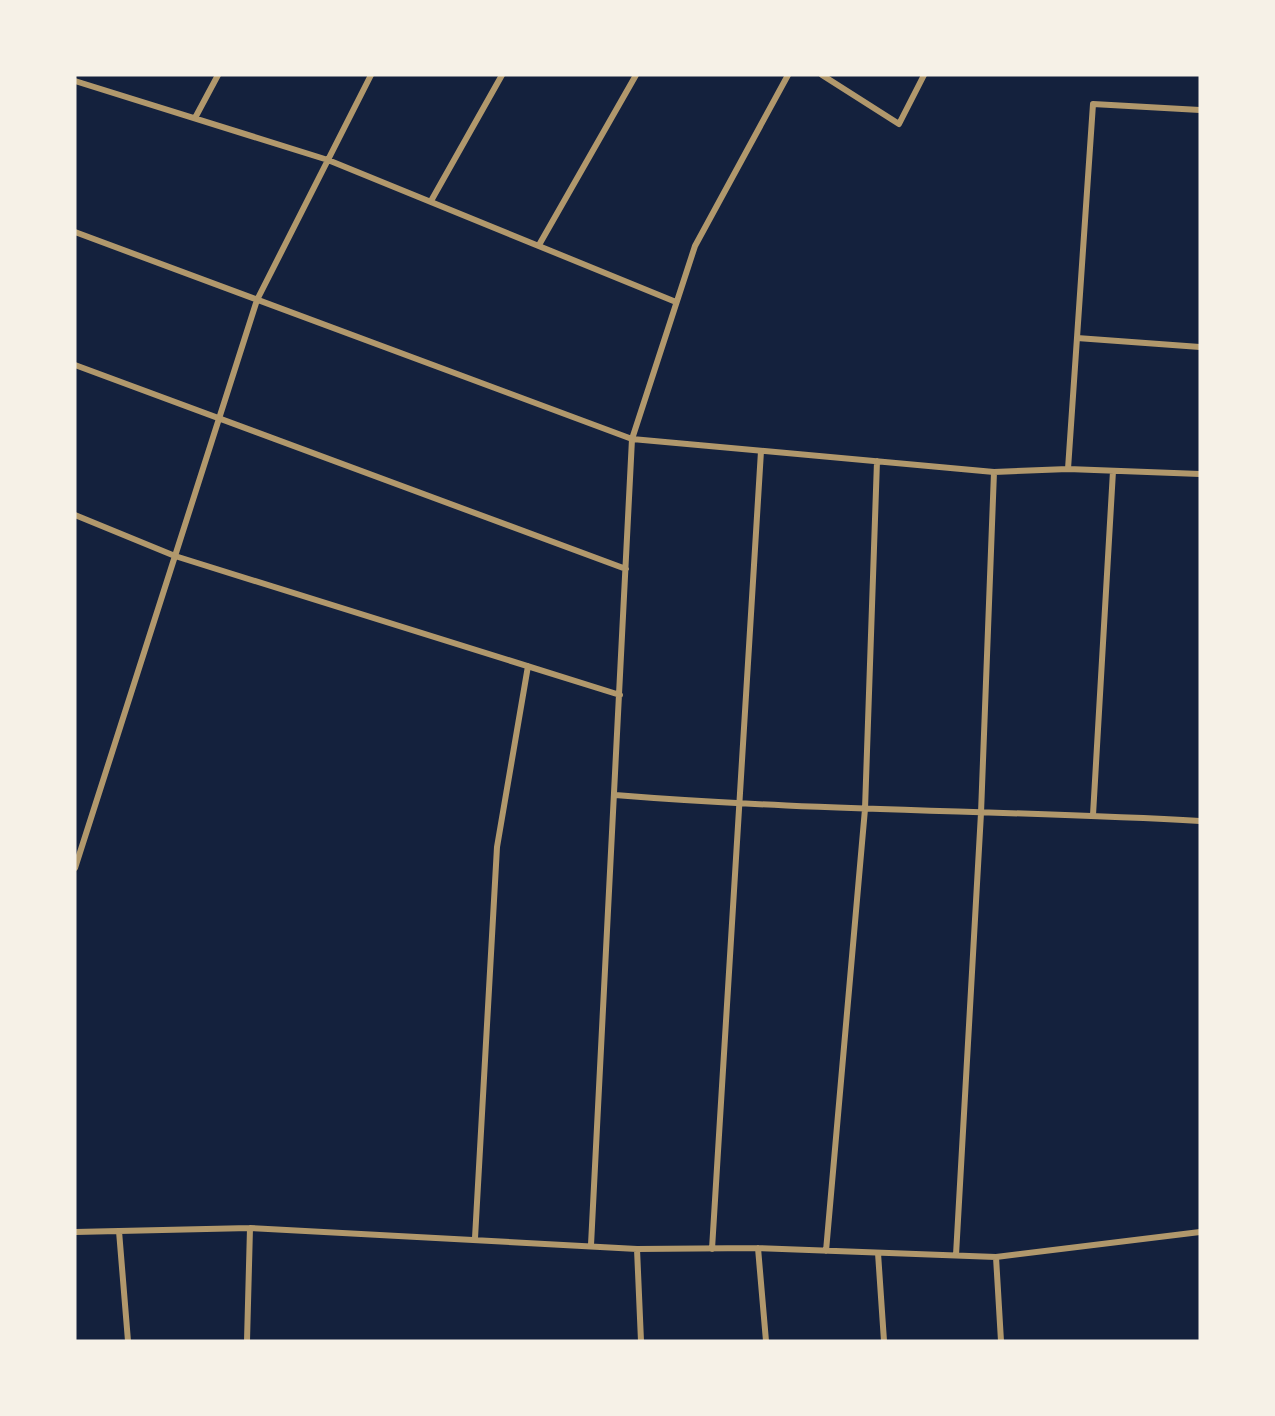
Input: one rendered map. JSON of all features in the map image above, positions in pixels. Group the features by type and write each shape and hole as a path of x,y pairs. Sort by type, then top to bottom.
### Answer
{"street":[{"path":"84,75 77,82 328,160 676,302"},
{"path":"195,118 218,75"},
{"path":"75,868 257,300 371,75"},
{"path":"431,201 502,75"},
{"path":"538,245 636,75"},
{"path":"591,1245 632,439 695,246 788,75"},
{"path":"822,75 899,124 924,75"},
{"path":"1068,469 1093,104 1200,110"},
{"path":"75,232 632,439 994,472 1068,469 1200,474"},
{"path":"1077,338 1200,347"},
{"path":"75,365 626,568"},
{"path":"712,1249 738,805 762,451"},
{"path":"826,1251 865,809 877,461"},
{"path":"1093,815 1113,471"},
{"path":"956,1255 981,813 994,472"},
{"path":"75,515 175,556 620,695"},
{"path":"475,1239 497,847 528,666"},
{"path":"615,795 738,805 1200,820"},
{"path":"247,1341 250,1228"},
{"path":"75,1232 250,1228 638,1249 758,1248 996,1257 1200,1232"},
{"path":"119,1231 128,1341"},
{"path":"758,1248 766,1341"},
{"path":"638,1249 641,1341"},
{"path":"878,1253 884,1341"},
{"path":"996,1257 1001,1341"}]}
